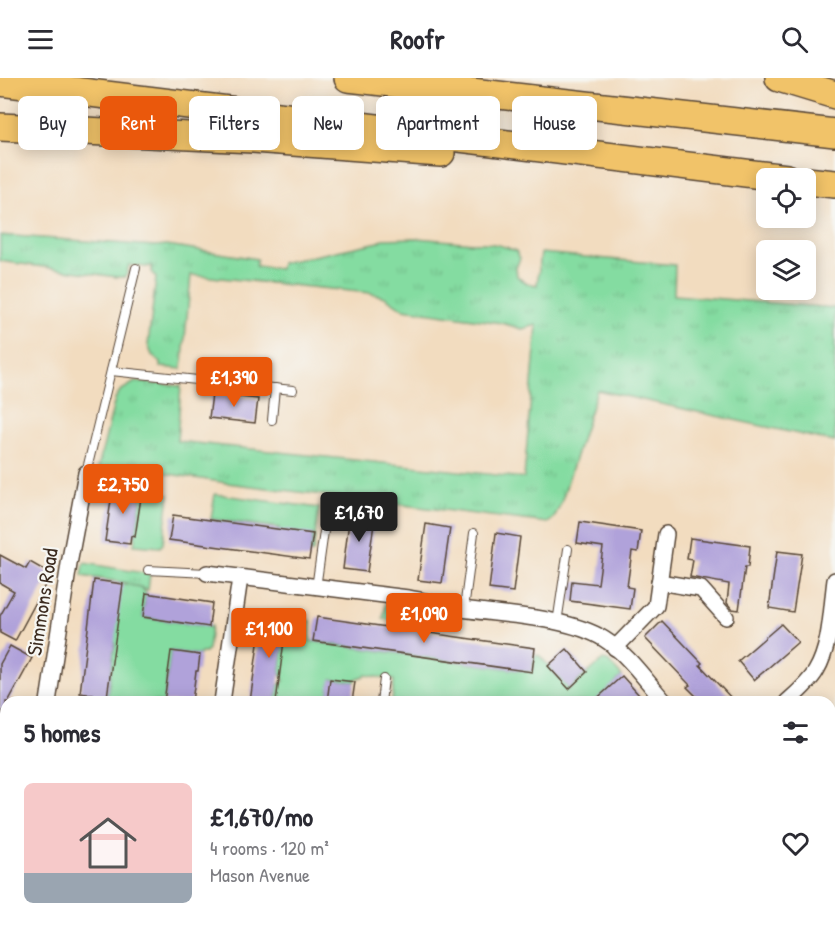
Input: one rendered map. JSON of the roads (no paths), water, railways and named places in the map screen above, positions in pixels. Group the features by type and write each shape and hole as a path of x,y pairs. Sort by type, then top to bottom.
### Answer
{"highway":[{"path":"348,78 835,133"},
{"path":"779,78 835,95"},
{"path":"0,82 756,174"},
{"path":"0,127 253,139 756,176"},
{"path":"816,182 835,184"}],"street":[{"name":"Simmons Road","path":"49,696 70,556 86,472"},
{"path":"615,648 655,608 666,534"},
{"path":"207,573 408,598 432,605 584,629 603,638 615,648 659,696"},
{"path":"223,696 240,578"},
{"path":"796,696 815,674 824,654 835,580"},
{"path":"660,582 702,589 726,617"}],"lane":[{"path":"86,472 136,268"},
{"path":"111,371 293,390"},
{"path":"273,420 276,388"},
{"path":"316,588 327,510"},
{"path":"464,609 474,533"},
{"path":"557,623 568,549"},
{"path":"148,570 207,573"},
{"path":"382,696 384,679"}]}
